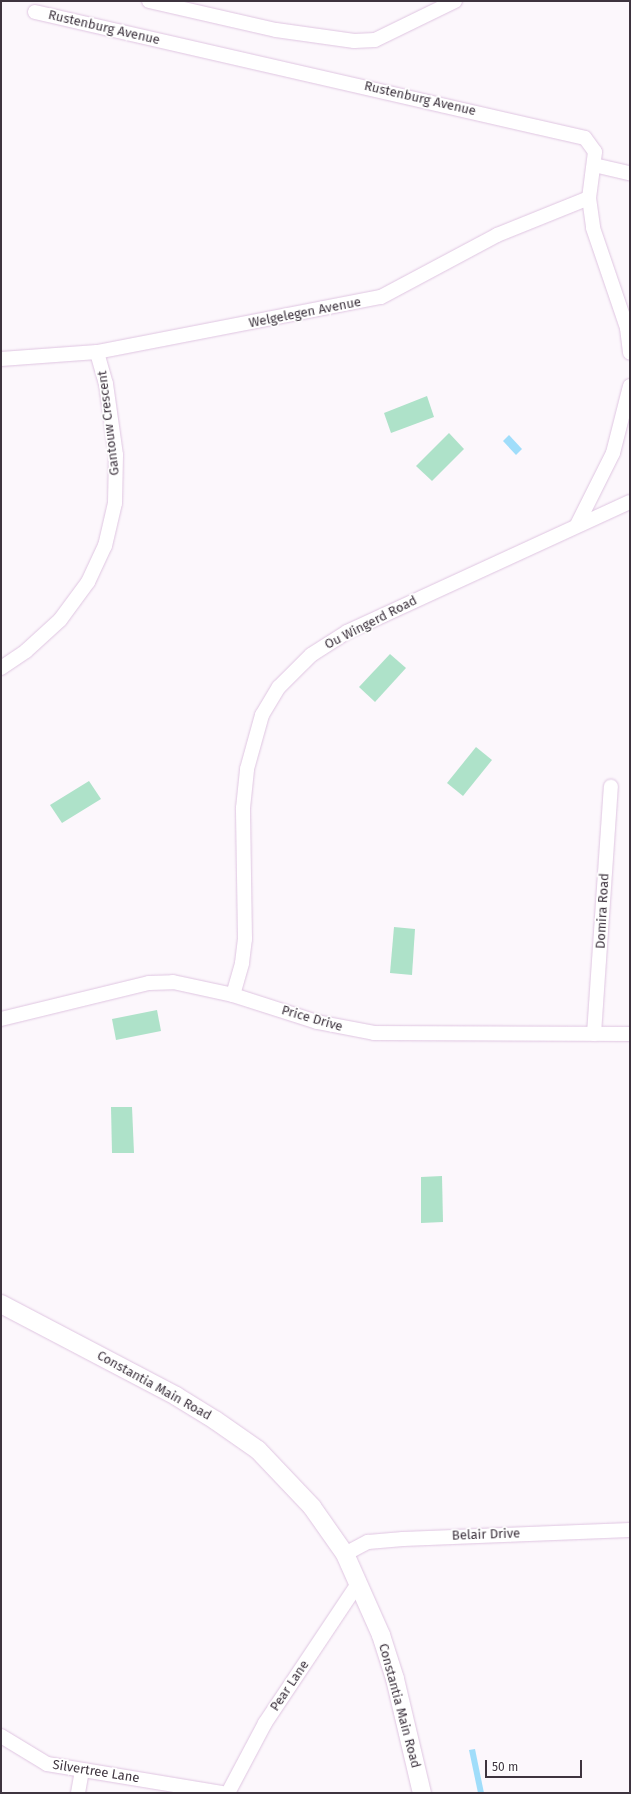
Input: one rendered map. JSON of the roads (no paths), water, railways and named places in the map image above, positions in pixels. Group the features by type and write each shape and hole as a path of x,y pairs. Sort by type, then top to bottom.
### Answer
{"main road":[{"name":"Constantia Main Road","path":"1,1304 176,1396 258,1450 312,1507 345,1554 359,1582 381,1635 395,1679 422,1793"}],"street":[{"path":"149,1 276,30 366,41 375,40 455,1"},
{"name":"Rustenburg Avenue","path":"34,12 585,138 593,146 594,165 589,198 593,228 627,328 630,353"},
{"path":"594,165 630,173"},
{"name":"Welgelegen Avenue","path":"1,359 97,352 381,297 497,236 589,198"},
{"name":"Gantouw Crescent","path":"1,668 26,651 60,620 88,582 105,546 115,503 116,455 106,384 97,352"},
{"path":"577,525 613,454 630,386"},
{"name":"Ou Wingerd Road","path":"233,995 240,974 245,938 243,808 246,769 262,715 279,687 311,654 347,632 577,525 630,502"},
{"name":"Domira Road","path":"594,1034 611,787"},
{"name":"Price Drive","path":"1,1019 149,983 173,982 233,995 317,1022 374,1033 630,1034"},
{"name":"Belair Drive","path":"345,1554 368,1542 403,1538 630,1530"},
{"name":"Pear Lane","path":"228,1793 265,1723 359,1582"},
{"name":"Silvertree Lane","path":"1,1736 40,1762 222,1793"},
{"path":"78,1793 82,1770"}],"water":[{"path":"509,435 522,449 516,455 503,441"},
{"path":"475,1749 484,1793 478,1793 469,1750"}]}
